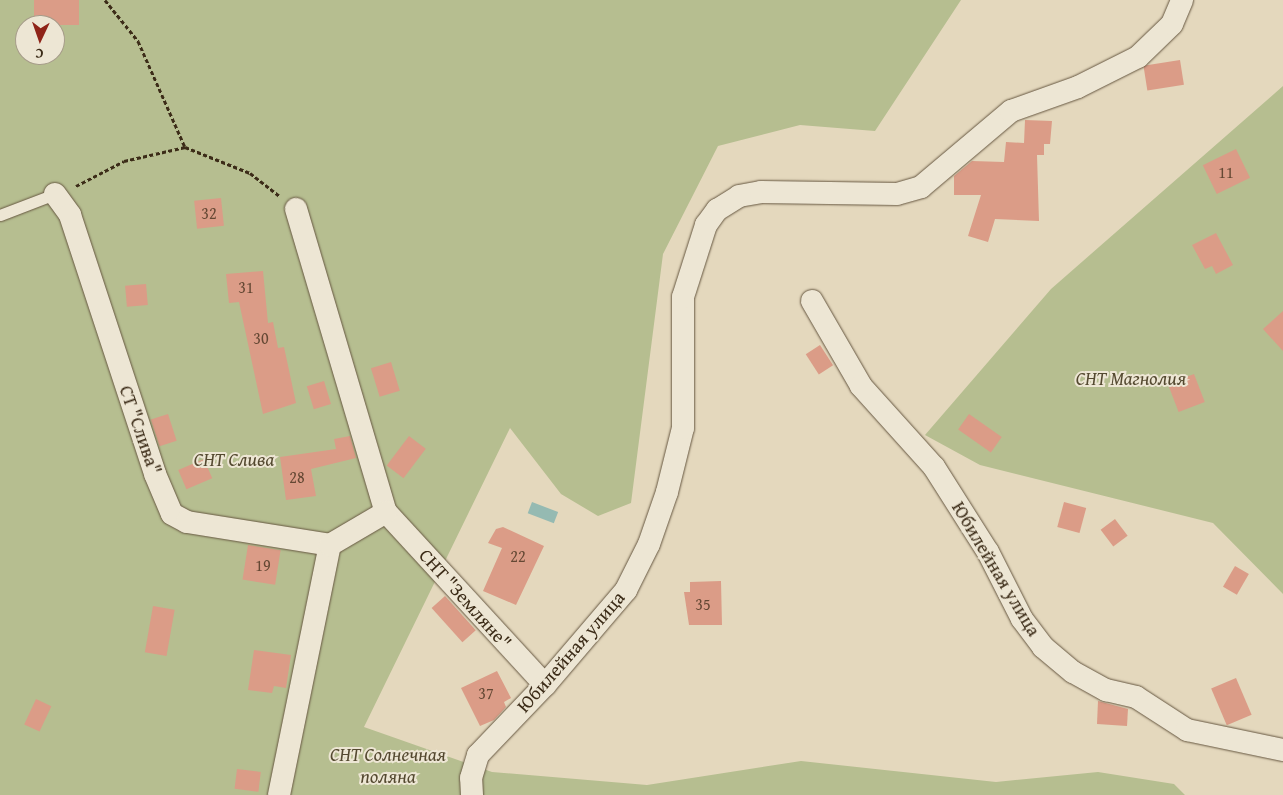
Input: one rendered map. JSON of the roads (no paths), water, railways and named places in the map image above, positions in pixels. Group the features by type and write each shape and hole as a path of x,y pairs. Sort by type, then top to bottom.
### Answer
{"street":[{"name":"Юбилейная улица","path":"472,795 471,778 478,755 545,685 626,590 667,492 683,428 683,297 706,226 717,210 739,196 761,192 897,194 921,187 1011,111 1078,87 1138,57 1172,24 1182,0"},
{"name":"СТ \"Слива\"","path":"55,194 70,215 154,474 172,514 187,522 330,544"},
{"path":"280,795 330,544 386,512 296,209"},
{"name":"Юбилейная улица","path":"812,301 861,386 934,467 988,552 1022,619 1043,647 1073,672 1106,690 1136,697 1187,730 1283,750"},
{"name":"СНТ \"Земляне\"","path":"386,512 545,685"}],"lane":[{"path":"0,215 55,194"}],"water":[{"path":"532,502 558,512 554,523 528,513"}],"park label":[{"name":"СНТ Магнолия","path":"1131,379"},
{"name":"СНТ Слива","path":"234,460"},
{"name":"СНТ Солнечная поляна","path":"388,766"}]}
